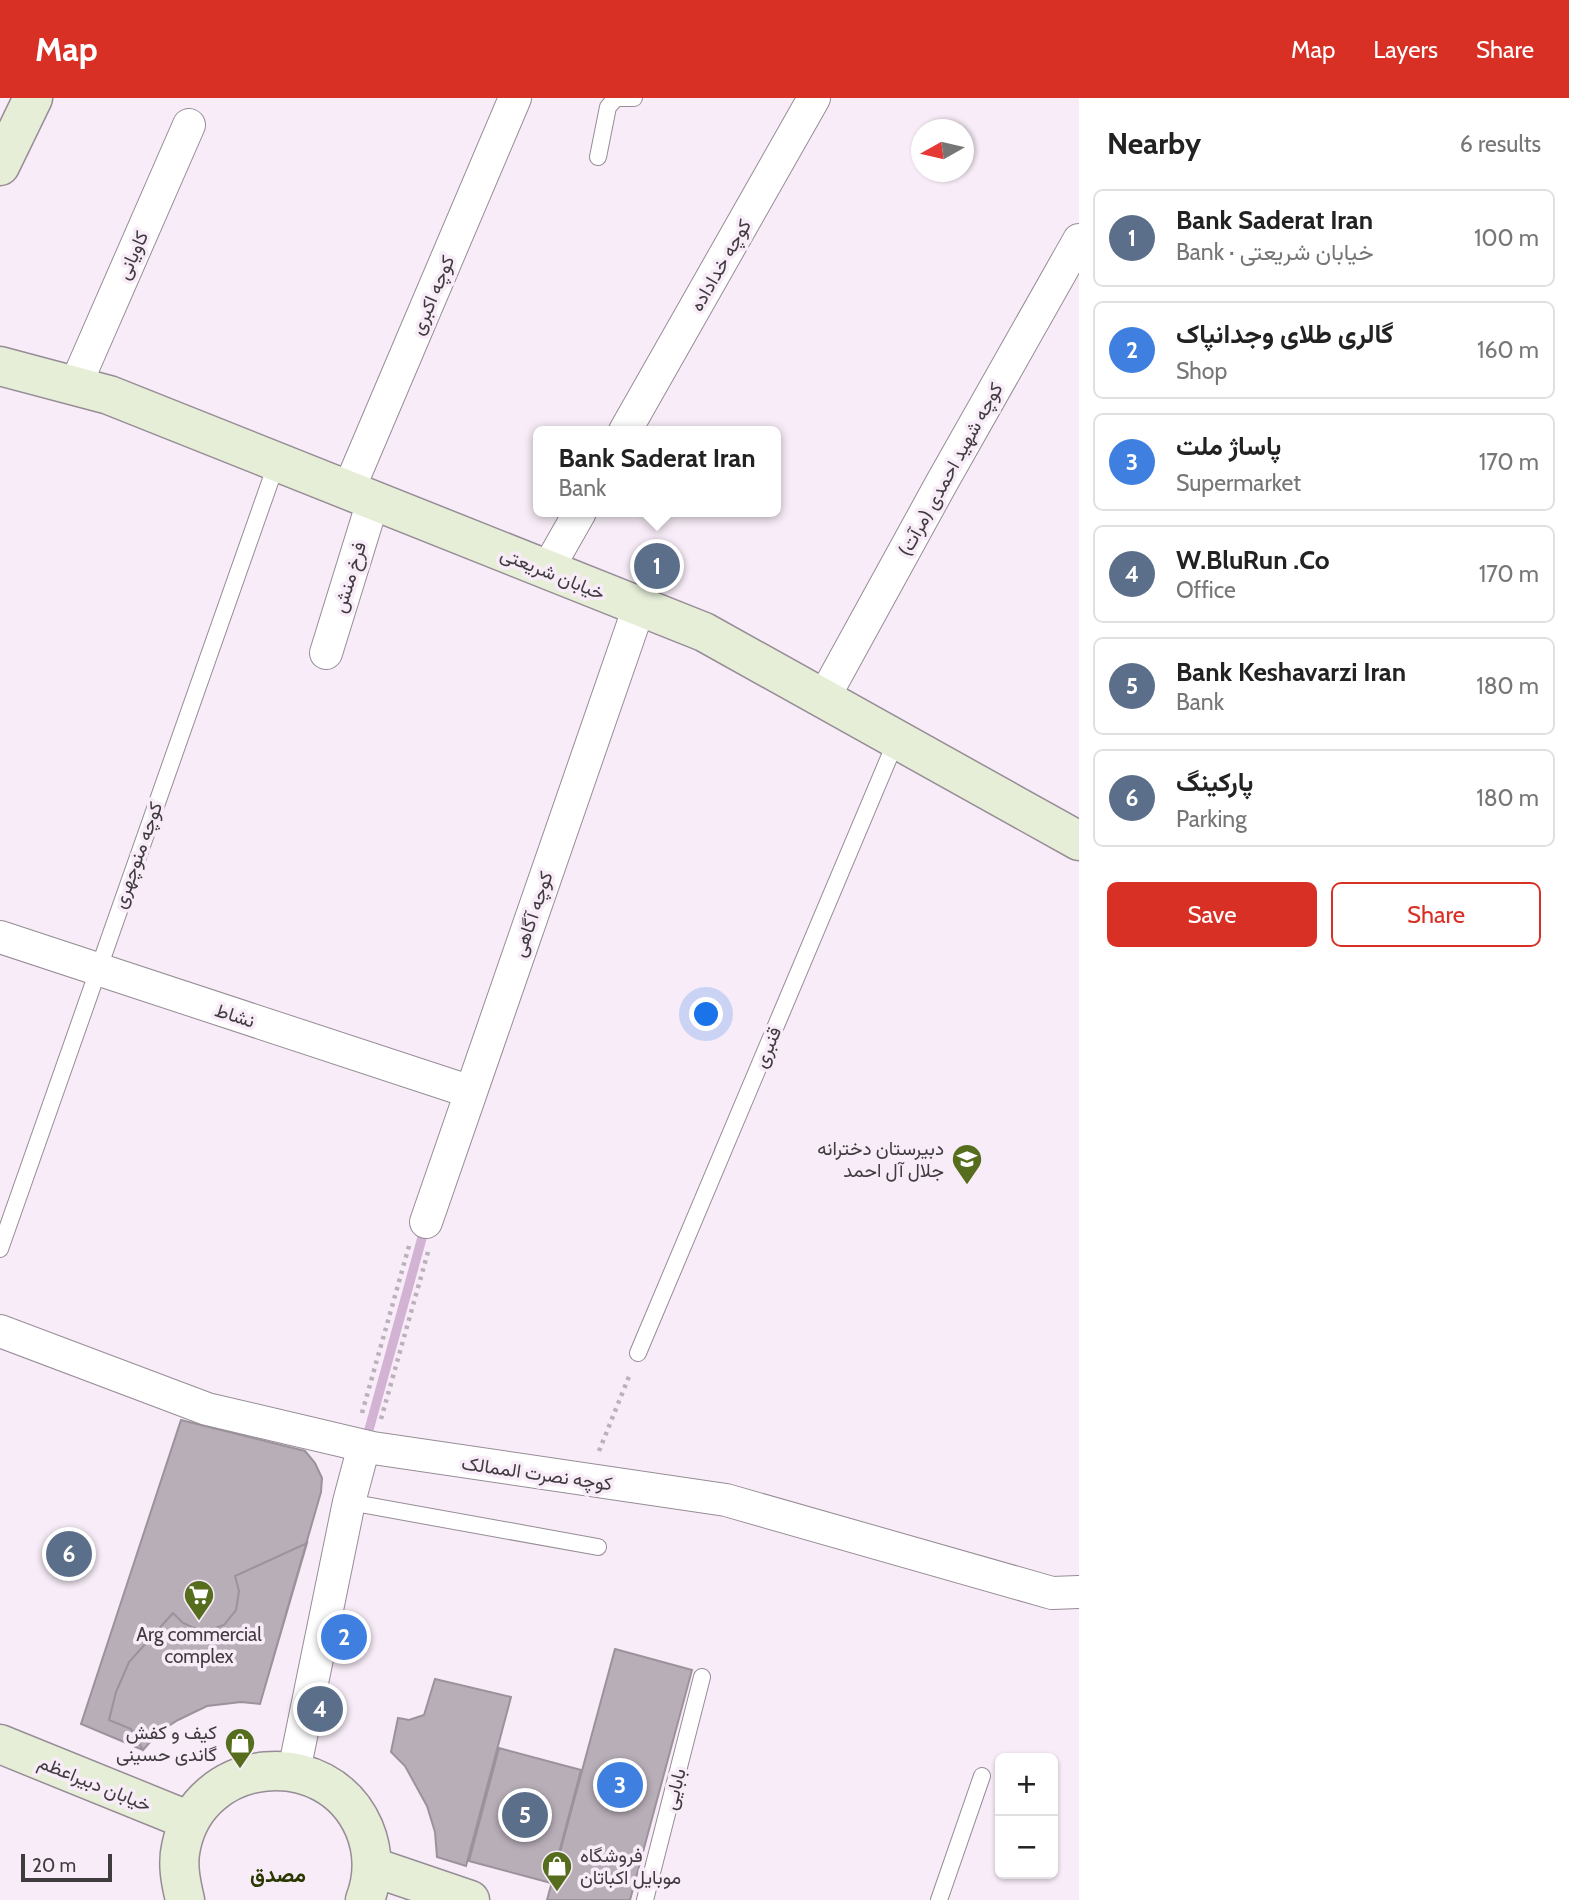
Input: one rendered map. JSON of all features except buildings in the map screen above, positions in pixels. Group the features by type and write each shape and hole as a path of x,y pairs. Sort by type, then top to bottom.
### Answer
{"main road":[{"path":"0,166 33,98"},
{"name":"خیابان شریعتی","path":"0,366 109,395 704,632 1079,841"},
{"name":"خیابان دبیراعظم","path":"0,1744 190,1821"},
{"path":"185,1900 180,1876 181,1848 190,1821 208,1797 234,1779 263,1770 293,1771 319,1780 341,1795 358,1815 369,1840 369,1886"},
{"path":"369,1886 435,1900"},
{"path":"369,1886 470,1900"}],"street":[{"name":"کوچه اکبری","path":"360,496 515,98"},
{"name":"کوچه خداداده","path":"628,426 814,98"},
{"name":"کاویانی","path":"75,386 189,125"},
{"name":"کوچه شهید احمدی (مرآت)","path":"823,699 1079,240"},
{"name":"فرخ منش","path":"326,653 360,496"},
{"path":"547,570 577,517"},
{"name":"کوچه آگاهی","path":"426,1222 639,607"},
{"name":"نشاط","path":"0,937 471,1092"},
{"name":"کوچه نصرت الممالک","path":"0,1331 207,1409 363,1446 726,1500 1052,1593 1079,1592"},
{"path":"293,1771 363,1446"}],"lane":[{"path":"598,157 608,107 616,98 634,98"},
{"name":"کوچه منوچهری","path":"0,1249 277,462"},
{"name":"قنبری","path":"638,1353 896,741"},
{"path":"349,1502 598,1547"},
{"name":"بابایی","path":"645,1900 702,1677"},
{"path":"939,1900 982,1776"}],"path":[{"path":"426,1222 433,1232 363,1446 415,1224 426,1222"},
{"path":"587,1481 638,1353"}],"shaded area":[{"path":"419,1231 428,1234 372,1436 363,1434"}],"place":[{"name":"Bank Saderat Iran","path":"657,566"},
{"name":"دبیرستان دخترانه جلال آل احمد","path":"967,1186"},
{"name":"پارکینگ","path":"69,1554"},
{"name":"Arg commercial complex","path":"199,1622"},
{"name":"گالری طلای وجدانپاک","path":"344,1637"},
{"name":"W.BluRun .Co","path":"320,1709"},
{"name":"کیف و کفش گاندی حسینی","path":"240,1770"},
{"name":"پاساژ ملت","path":"620,1785"},
{"name":"Bank Keshavarzi Iran","path":"525,1815"},
{"name":"فروشگاه موبایل اکباتان","path":"557,1893"}],"district":[{"name":"مصدق","path":"278,1875"}]}
